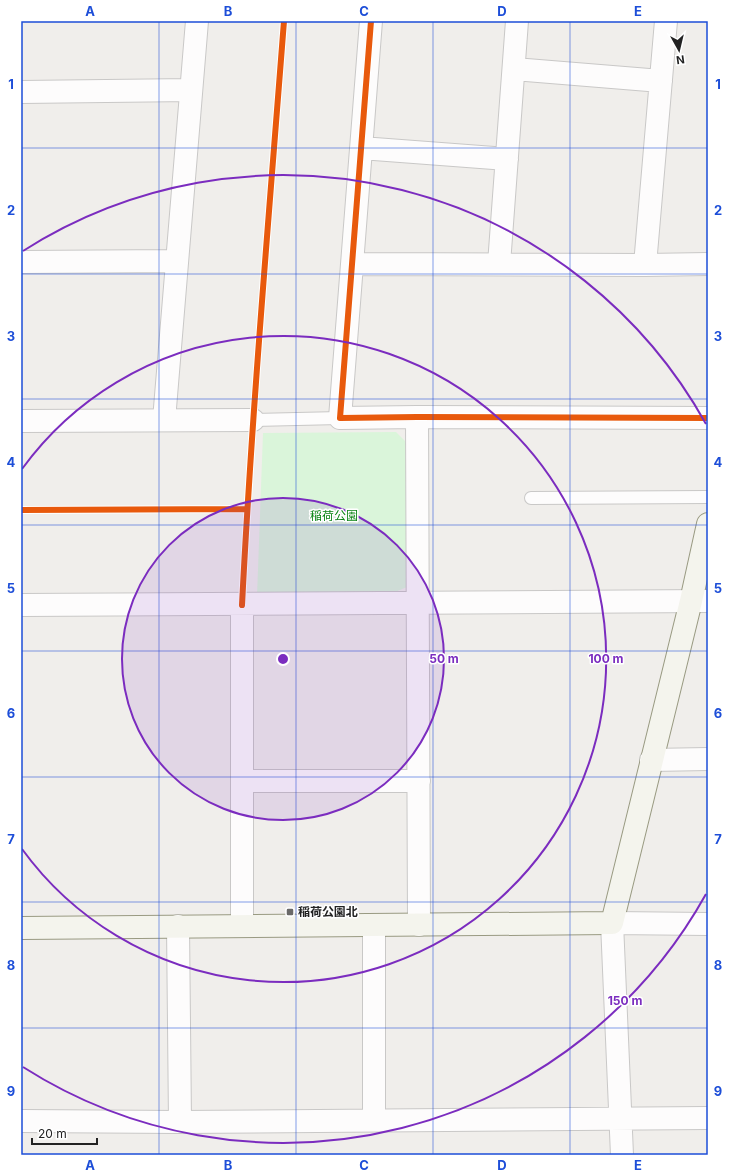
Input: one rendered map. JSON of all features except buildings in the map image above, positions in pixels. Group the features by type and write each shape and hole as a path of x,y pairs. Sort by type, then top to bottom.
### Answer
{"street":[{"path":"164,420 197,21"},
{"path":"371,21 340,418 708,418"},
{"path":"499,264 517,21"},
{"path":"645,265 666,21"},
{"path":"514,69 661,81"},
{"path":"21,92 191,90"},
{"path":"361,148 507,159"},
{"path":"21,262 177,261"},
{"path":"353,264 708,264"},
{"path":"417,417 419,924"},
{"path":"21,421 253,420"},
{"path":"622,1155 612,924 651,760 699,601 708,524"},
{"path":"21,605 699,601"},
{"path":"242,604 242,926"},
{"path":"651,760 708,759"},
{"path":"242,781 419,781"},
{"path":"21,928 419,924 708,924"},
{"path":"374,925 374,1120"},
{"path":"178,926 180,1122"},
{"path":"21,1121 180,1122 708,1118"}],"lane":[{"path":"253,420 340,418"},
{"path":"531,498 708,497"}],"green space":[{"name":"稲荷公園","path":"396,432 409,445 407,587 395,592 257,596 263,433"}],"cycle path":[{"path":"242,605 256,386 284,21"},
{"path":"371,21 340,418 708,418"},
{"path":"21,510 247,509"}],"place":[{"name":"稲荷公園北","path":"290,912"}]}
